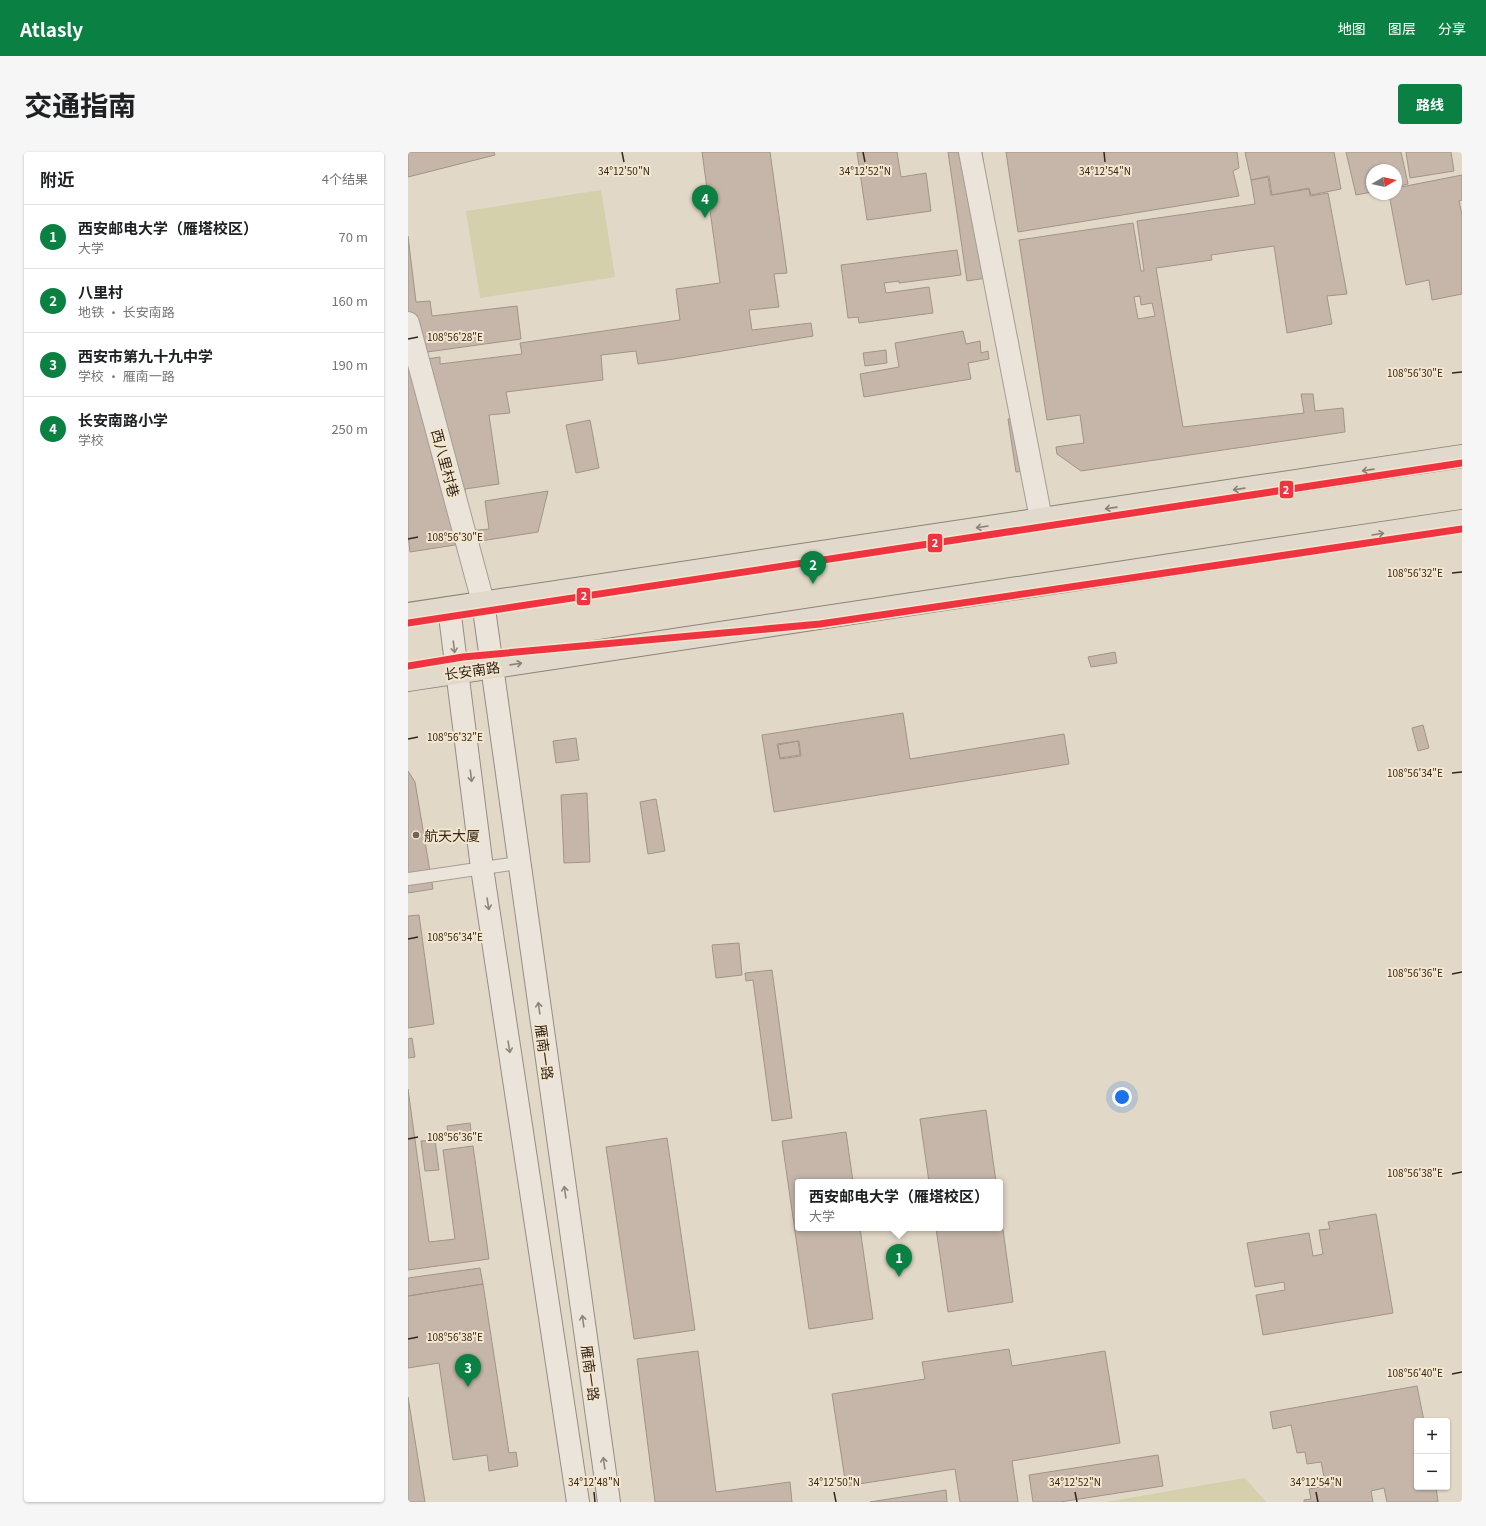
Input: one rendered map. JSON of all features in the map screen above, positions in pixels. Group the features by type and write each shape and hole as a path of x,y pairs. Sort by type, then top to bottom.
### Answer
{"main road":[{"path":"970,152 1041,518"},
{"name":"西八里村巷","path":"408,323 483,602"},
{"path":"408,614 1462,456"},
{"name":"长安南路","path":"408,680 1462,521"},
{"name":"雁南一路","path":"483,602 493,667 518,863 609,1502"},
{"path":"449,608 482,868 578,1502"}],"lane":[{"path":"408,879 518,863"}],"shaded area":[{"path":"601,190 615,277 480,298 466,211"},
{"path":"1245,1478 1266,1502 1106,1502"}],"building":[{"path":"408,152 494,152 495,155 408,177"},
{"path":"702,152 770,152 787,273 774,274 779,307 749,310 752,330 811,323 813,336 638,364 636,351 601,355 603,380 506,392 510,413 489,415 499,484 465,489 469,531 489,529 485,501 548,491 538,532 410,552 408,535 408,236 416,302 430,301 432,316 517,306 521,339 420,353 420,360 440,357 440,364 522,354 520,343 680,320 676,289 720,283"},
{"path":"857,152 897,152 901,177 926,173 931,211 867,220"},
{"path":"948,152 982,152 1000,276 967,281"},
{"path":"1006,152 1237,152 1239,168 1233,171 1239,196 1018,232"},
{"path":"1245,152 1334,152 1341,189 1311,195 1309,188 1272,195 1269,176 1251,180"},
{"path":"1346,152 1401,152 1408,184 1402,186 1402,164 1366,164 1366,193 1356,195"},
{"path":"1406,152 1451,152 1454,171 1410,178"},
{"path":"1462,175 1462,200 1459,201 1462,215 1462,294 1432,300 1429,280 1406,285 1390,200 1402,200 1402,187"},
{"path":"1268,177 1271,195 1309,189 1310,196 1328,193 1347,294 1327,296 1332,324 1287,333 1274,246 1211,255 1212,260 1156,268 1183,427 1304,413 1301,394 1313,394 1315,411 1343,408 1345,432 1081,471 1057,454 1056,447 1084,443 1080,415 1047,420 1019,240 1133,223 1141,271 1144,271 1137,221 1255,204 1251,180","holes":["1140,296 1141,305 1152,303 1155,316 1138,319 1134,297"]},
{"path":"957,250 961,275 899,283 899,281 884,283 886,293 929,287 933,313 859,323 858,317 848,318 841,265"},
{"path":"963,331 966,344 980,341 981,353 988,351 989,359 968,363 971,379 864,397 860,374 899,367 895,343"},
{"path":"886,350 887,363 865,366 863,353"},
{"path":"1020,417 1033,470 1016,472 1008,419"},
{"path":"590,420 599,468 576,473 566,425"},
{"path":"1115,652 1117,663 1091,667 1088,657"},
{"path":"903,713 910,759 1064,734 1069,764 774,812 762,735","holes":["799,741 801,756 780,759 777,744"]},
{"path":"1423,725 1429,748 1418,751 1412,728"},
{"path":"576,738 579,760 556,763 553,741"},
{"path":"798,741 800,755 780,758 778,745"},
{"name":"航天大厦","path":"408,771 415,782 433,889 408,893"},
{"path":"587,793 590,862 564,863 561,795"},
{"path":"656,799 665,851 648,854 640,802"},
{"path":"419,915 434,1024 408,1028 408,916"},
{"path":"739,943 742,975 716,978 712,945"},
{"path":"772,970 792,1118 772,1121 753,980 746,981 745,973"},
{"path":"412,1038 415,1057 408,1058 408,1039"},
{"path":"408,1089 429,1242 455,1239 443,1150 473,1146 489,1259 408,1270"},
{"path":"986,1110 996,1179 929,1179 920,1119"},
{"path":"470,1123 472,1139 449,1142 447,1126"},
{"path":"846,1132 853,1179 795,1179 795,1231 860,1231 873,1319 809,1329 782,1141"},
{"path":"667,1138 695,1330 634,1339 606,1147"},
{"path":"435,1140 439,1170 425,1171 421,1141"},
{"path":"1376,1214 1393,1313 1263,1335 1256,1295 1285,1290 1284,1282 1255,1287 1247,1243 1309,1233 1313,1256 1323,1254 1319,1230 1330,1229 1328,1222"},
{"path":"1003,1230 1013,1302 948,1312 936,1231 1003,1231"},
{"path":"480,1268 483,1284 408,1296 408,1278"},
{"path":"483,1284 509,1453 516,1452 518,1466 489,1471 487,1455 453,1460 439,1363 408,1368 408,1296"},
{"path":"1009,1349 1012,1366 1105,1351 1120,1443 1012,1461 1018,1502 960,1502 955,1469 846,1486 832,1394 925,1379 922,1362"},
{"path":"698,1351 716,1492 790,1482 792,1502 655,1502 637,1359"},
{"path":"1417,1386 1423,1418 1414,1418 1414,1490 1436,1490 1438,1502 1387,1502 1384,1488 1371,1491 1373,1502 1304,1502 1304,1500 1311,1499 1309,1489 1326,1486 1321,1462 1307,1464 1305,1452 1297,1453 1291,1425 1273,1429 1270,1412"},
{"path":"408,1397 425,1502 408,1502"},
{"path":"1158,1455 1163,1486 1060,1502 1033,1502 1029,1475"},
{"path":"946,1490 947,1502 870,1502"}],"transit line":[{"name":"2","path":"408,623 1462,463"},
{"name":"2","path":"408,666 463,657 820,624 1462,529"}],"place":[{"name":"长安南路小学","path":"705,218"},
{"name":"八里村","path":"813,584"},
{"name":"航天大厦","path":"416,835"},
{"name":"西安邮电大学（雁塔校区）","path":"899,1277"},
{"name":"西安市第九十九中学","path":"468,1387"}]}
